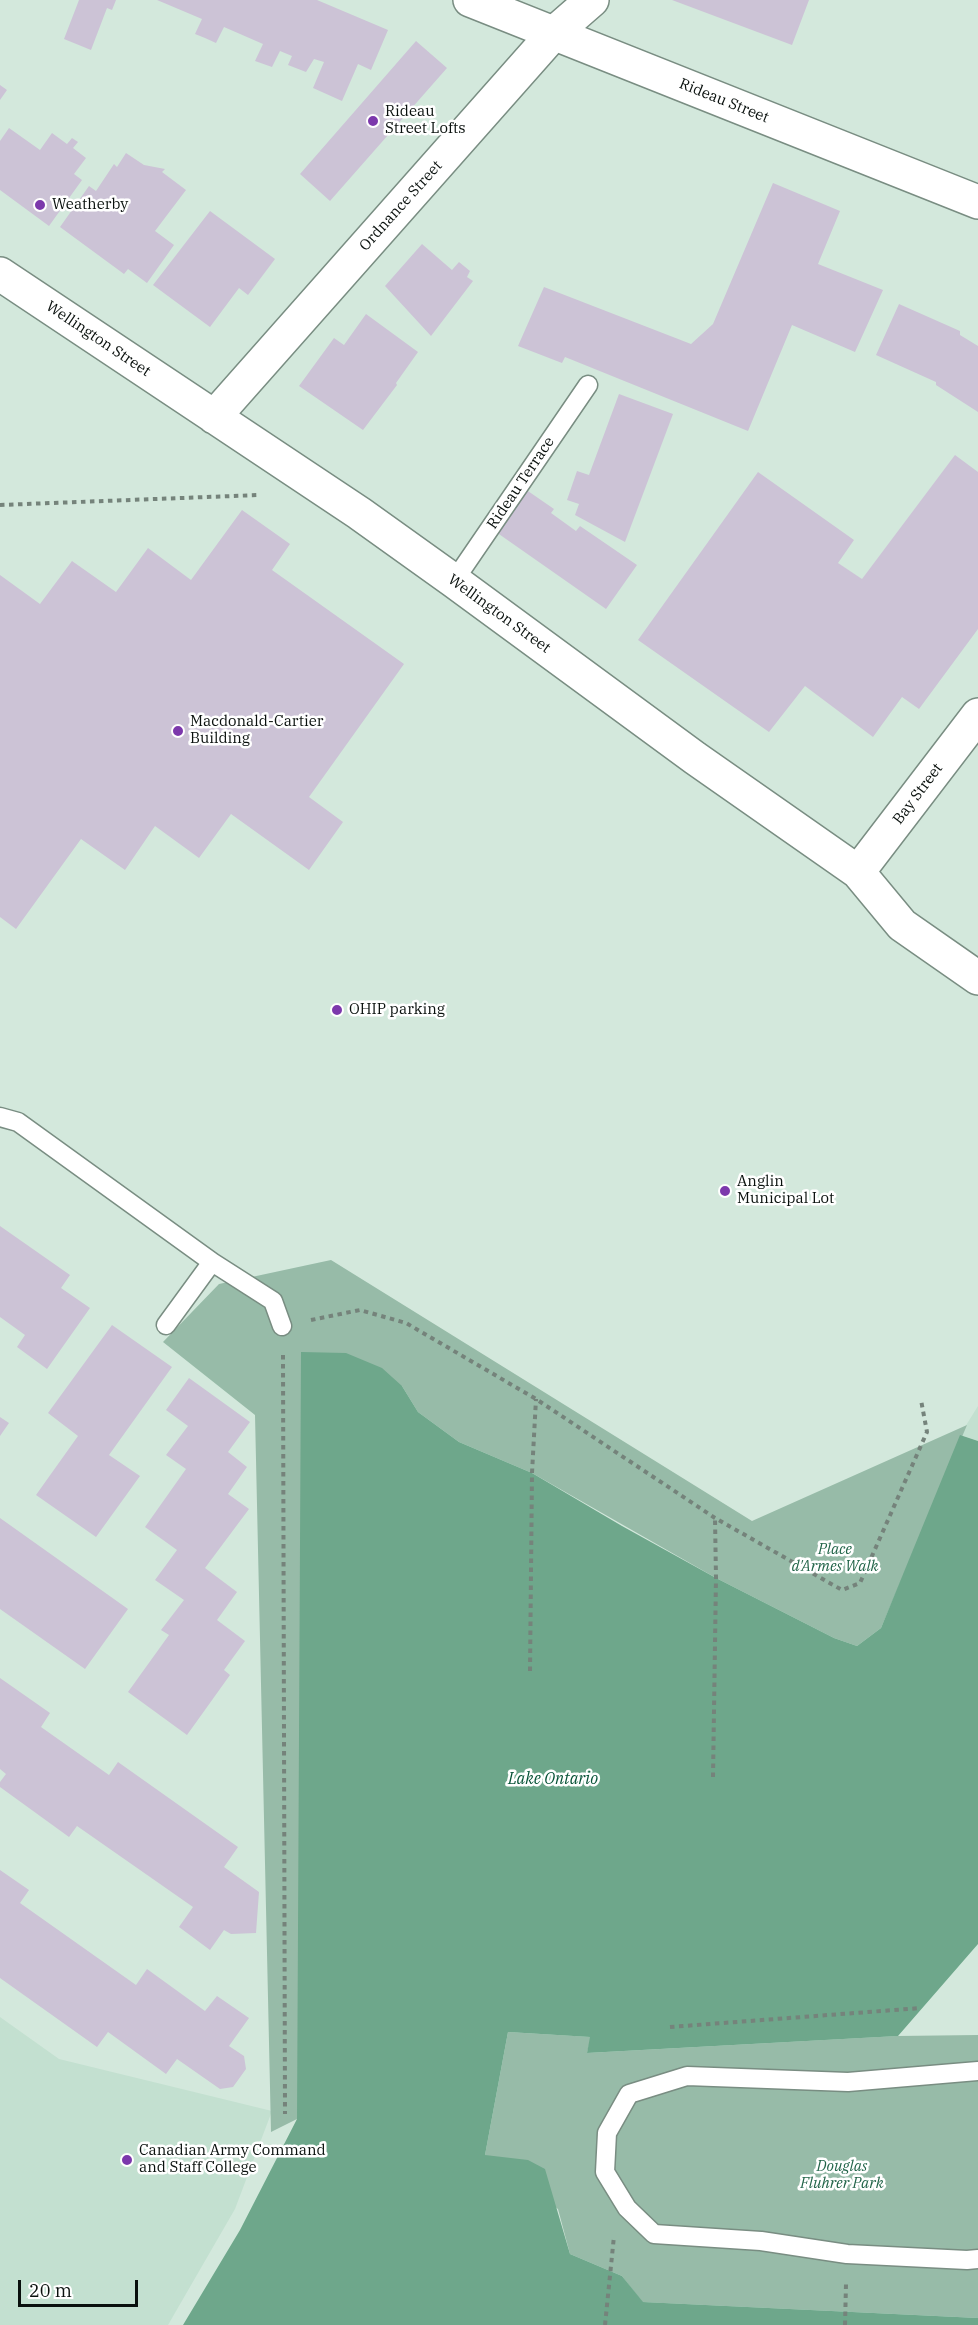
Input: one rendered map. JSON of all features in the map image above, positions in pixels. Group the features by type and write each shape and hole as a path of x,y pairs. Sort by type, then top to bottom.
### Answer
{"street":[{"name":"Rideau Street","path":"470,0 978,202"},
{"name":"Ordnance Street","path":"214,417 553,34 592,0"},
{"name":"Wellington Street","path":"0,274 359,513 454,581 695,758 858,873 902,925 978,978"},
{"name":"Bay Street","path":"858,873 978,715"}],"lane":[{"name":"Rideau Terrace","path":"454,581 588,385"},
{"path":"0,1117 18,1122 212,1262 273,1302 282,1326"},
{"path":"166,1325 212,1262"},
{"path":"978,2071 848,2082 687,2076 629,2094 607,2133 605,2172 627,2208 654,2234 761,2241 847,2254 978,2259"}],"path":[{"path":"0,505 259,495"},
{"path":"285,2114 282,1326 360,1310 406,1323 536,1399 715,1518 842,1590 860,1583 927,1432 921,1400"},
{"path":"530,1671 532,1473 536,1399"},
{"path":"713,1777 715,1518"},
{"path":"670,2027 921,2008"},
{"path":"605,2325 613,2238 627,2208"},
{"path":"845,2325 846,2297"}],"shaded area":[{"path":"978,1406 978,1441 960,1435"},
{"name":"Canadian Army Command and Staff College","path":"0,2017 59,2059 272,2111 235,2209 168,2325 0,2325"}],"green space":[{"name":"Place d'Armes Walk","path":"331,1260 752,1521 967,1425 881,1628 857,1646 834,1638 716,1578 532,1473 459,1442 418,1412 402,1386 297,2119 271,2132 255,1415 163,1342 219,1284"},
{"name":"Douglas Fluhrer Park","path":"508,2032 591,2037 587,2053 897,2036 978,2035 978,2318 642,2302 622,2276 570,2254 558,2209 485,2155"}],"water":[{"name":"Lake Ontario","path":"301,1352 346,1353 382,1368 402,1386 418,1412 459,1442 532,1473 716,1578 834,1638 857,1646 881,1628 960,1435 978,1441 978,1944 898,2036 587,2053 590,2037 508,2032 485,2155 528,2160 545,2169 570,2254 622,2276 643,2302 978,2318 978,2325 183,2325 240,2230 297,2119"}],"building":[{"path":"79,0 116,0 112,10 107,8 91,50 64,39"},
{"path":"157,0 317,0 388,30 371,70 358,64 342,101 313,88 324,62 314,59 306,72 288,65 292,56 280,51 272,67 255,61 263,44 224,27 216,43 195,34 202,19"},
{"path":"672,0 809,0 792,45"},
{"name":"Rideau Street Lofts","path":"416,41 447,68 330,201 300,174"},
{"path":"0,85 7,90 0,100"},
{"path":"9,128 40,150 52,133 67,144 72,138 78,142 73,148 86,158 74,174 82,180 49,226 0,190 0,141"},
{"path":"126,153 144,165 165,169 162,172 186,190 155,231 174,245 147,283 128,269 124,274 60,227 89,186 96,191 114,164 117,167"},
{"path":"773,183 840,211 818,264 883,290 855,352 792,325 748,431 565,357 562,363 518,346 544,287 691,344 713,324"},
{"path":"210,211 275,259 248,295 239,288 210,327 153,285"},
{"path":"422,244 452,270 459,262 470,271 467,277 473,281 431,336 385,286"},
{"path":"899,304 960,331 960,335 978,346 978,412 936,385 936,382 876,355"},
{"path":"366,314 418,352 396,383 397,385 363,430 299,386 334,338 344,345"},
{"path":"619,394 673,414 625,542 575,515 579,504 567,500 577,471 589,475"},
{"path":"955,455 978,472 978,629 919,709 902,697 873,737 805,686 769,732 638,640 758,472 854,540 838,563 862,579"},
{"path":"525,489 554,509 551,513 576,531 580,526 637,565 606,609 496,532"},
{"name":"Macdonald-Cartier Building","path":"242,510 290,544 272,570 404,664 309,797 343,822 309,870 231,814 199,858 155,826 125,870 81,839 16,929 0,917 0,575 40,604 72,561 116,592 148,548 191,580"},
{"path":"0,1226 70,1275 61,1288 90,1308 47,1369 17,1347 25,1335 0,1317"},
{"path":"112,1325 172,1367 109,1455 140,1476 96,1537 36,1495 78,1436 48,1413"},
{"path":"189,1378 250,1422 228,1452 247,1467 228,1494 249,1509 205,1568 237,1592 217,1620 245,1641 224,1670 230,1675 187,1735 128,1692 169,1635 161,1630 184,1600 155,1580 177,1550 145,1527 186,1469 166,1455 188,1426 166,1410"},
{"path":"0,1417 9,1423 0,1436"},
{"path":"0,1518 128,1609 85,1669 0,1609"},
{"path":"0,1678 50,1713 41,1727 109,1775 118,1762 238,1847 224,1867 259,1892 256,1933 231,1934 224,1930 210,1950 179,1927 193,1907 77,1826 69,1837 0,1787 0,1782 6,1774 0,1769"},
{"path":"0,1870 29,1890 20,1903 136,1985 147,1969 205,2011 217,1996 249,2018 229,2046 244,2056 246,2069 233,2087 220,2089 177,2059 166,2074 108,2032 97,2047 0,1978"}],"place":[{"name":"Rideau Street Lofts","path":"373,121"},
{"name":"Weatherby","path":"40,205"},
{"name":"Macdonald-Cartier Building","path":"178,731"},
{"name":"OHIP parking","path":"337,1010"},
{"name":"Anglin Municipal Lot","path":"725,1191"},
{"name":"Canadian Army Command and Staff College","path":"127,2160"}]}
